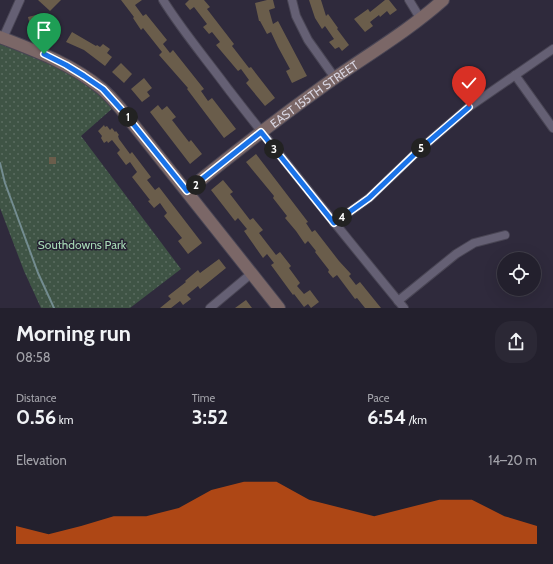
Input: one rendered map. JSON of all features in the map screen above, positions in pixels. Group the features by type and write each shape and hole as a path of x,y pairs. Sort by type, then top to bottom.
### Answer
{"street":[{"path":"20,0 1,38 44,54 66,65 103,89 187,191 279,308"},
{"path":"162,0 261,132 404,308"},
{"path":"292,0 296,16 308,40 335,78"},
{"path":"409,0 420,18"},
{"name":"EAST 155TH STREET","path":"187,191 261,132 443,0"},
{"path":"334,223 369,198 444,127 469,107 553,49"},
{"path":"515,75 553,128"},
{"path":"398,301 456,254 474,243 505,235"},
{"path":"210,308 252,273"}],"green space":[{"name":"Southdowns Park","path":"0,44 32,56 75,76 101,95 114,107 81,136 181,269 130,308 41,308 24,271 0,208"}],"building":[{"path":"38,0 61,0 50,11"},
{"path":"121,0 142,0 135,5 143,16 146,14 167,40 163,44 170,53 173,50 204,89 201,91 208,101 212,98 236,129 224,138 187,89 188,88 159,55 162,52 143,28 141,30 133,18 134,17"},
{"path":"189,0 204,0 210,7 207,9 234,44 232,46 249,68 251,67 275,98 265,106 246,83 249,80 241,69 238,71 216,45 220,42 212,32 209,34 203,27 207,24 194,7 190,10 185,4"},
{"path":"273,0 275,8 269,10 273,24 278,21 307,76 292,83 286,71 290,69 271,32 267,34 259,21 255,3"},
{"path":"309,0 321,0 326,16 328,14 349,45 342,51 339,47 335,49 329,42 334,39 325,26 322,29 315,18"},
{"path":"385,0 389,0 397,10 390,15 387,11 380,17 379,15 370,22 373,26 365,32 354,19 368,9 370,12"},
{"path":"40,14 44,30 32,33 28,17"},
{"path":"72,32 96,46 97,45 100,47 103,44 110,49 107,53 112,57 105,66 84,50 66,42"},
{"path":"121,63 132,74 124,83 112,72"},
{"path":"144,78 152,88 147,92 150,96 142,102 131,89"},
{"path":"158,105 162,110 167,106 176,117 172,120 189,142 191,140 202,154 190,164 150,112"},
{"path":"104,125 110,130 112,128 115,132 116,131 119,135 119,139 130,154 132,152 151,177 147,180 155,190 159,187 202,243 188,254 178,241 182,238 164,216 167,213 160,203 154,208 148,201 150,200 132,177 137,172 130,162 126,165 117,153 120,150 112,140 108,143 107,141 104,143 101,138 102,136 98,131"},
{"path":"256,154 308,222 306,223 312,232 315,230 351,274 349,276 356,285 360,282 381,308 365,308 357,298 355,299 337,275 333,278 308,241 305,244 285,218 287,216 273,198 274,196 246,162"},
{"path":"49,157 56,157 56,164 49,164"},
{"path":"223,180 233,192 230,194 250,220 253,218 263,230 259,233 276,255 280,252 291,266 289,268 300,283 297,286 304,294 310,290 319,302 311,308 308,304 304,307 294,294 293,295 271,265 274,263 267,254 263,258 244,231 247,229 238,218 235,221 211,190"},
{"path":"219,259 226,268 200,289 198,286 187,295 191,299 183,305 180,301 171,308 160,308 171,299 168,296 186,282 185,281 198,270 200,273"},
{"path":"246,300 252,308 235,308"}],"waterway":[{"path":"0,163 5,183 38,273 54,308"}],"route":[{"path":"44,54 66,65 103,89 187,191 261,132 334,223 369,198 444,127 469,107"}]}
